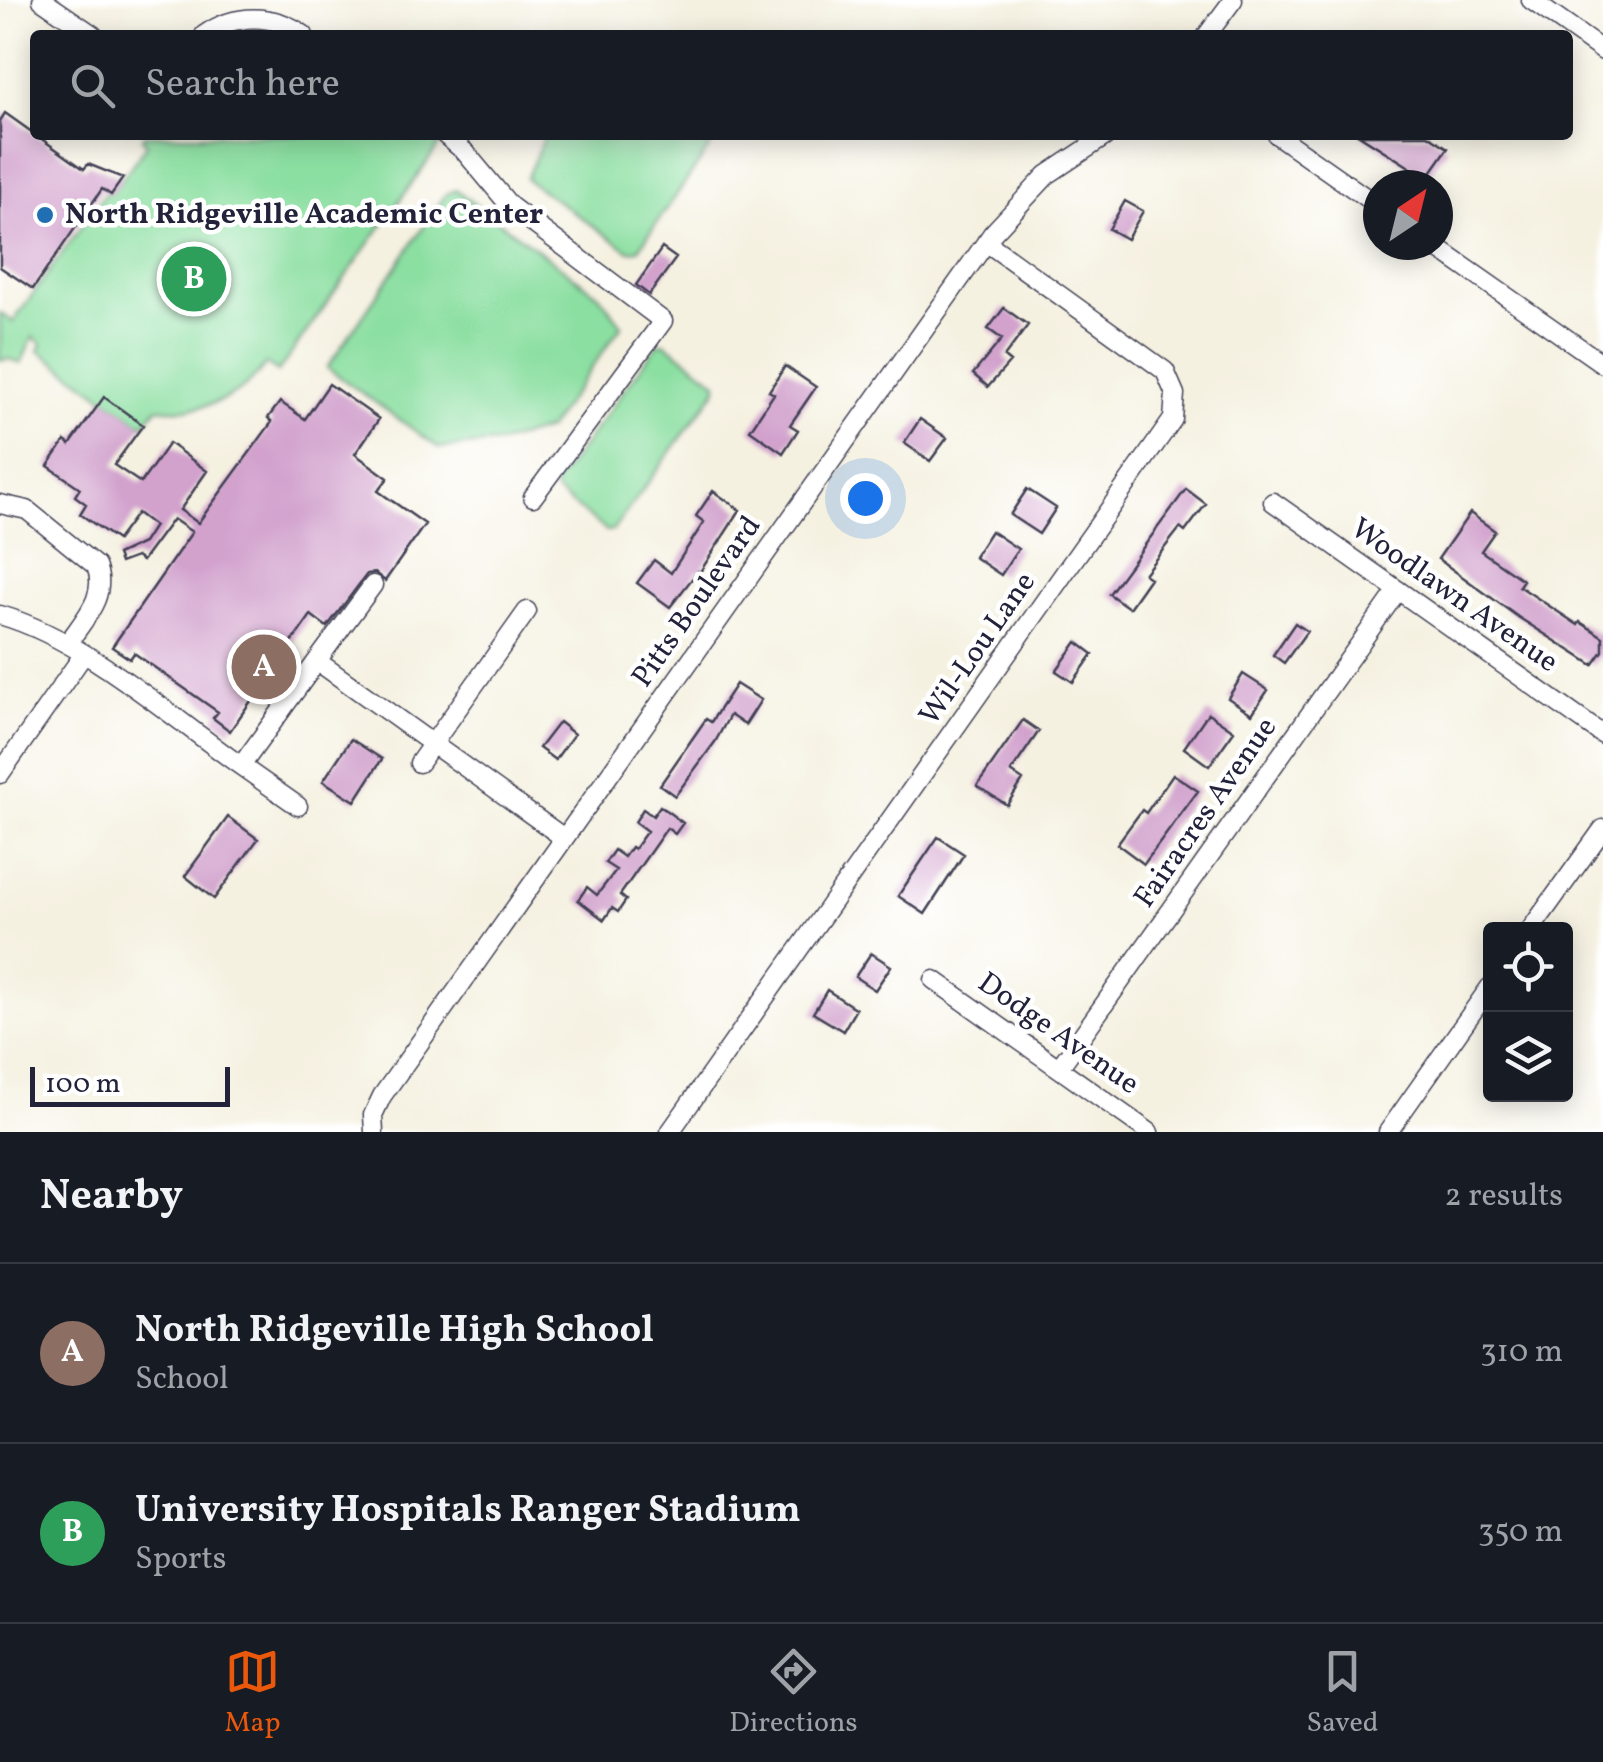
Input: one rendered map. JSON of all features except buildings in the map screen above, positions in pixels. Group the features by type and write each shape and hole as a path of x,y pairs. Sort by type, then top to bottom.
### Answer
{"street":[{"path":"42,0 86,30"},
{"path":"1211,30 1232,0"},
{"path":"1531,0 1603,51"},
{"path":"214,30 232,21 254,18 281,22 295,30"},
{"path":"451,140 510,206 664,320 533,496"},
{"name":"Pitts Boulevard","path":"374,1132 373,1115 382,1096 986,242 1037,184 1098,140"},
{"path":"1284,140 1363,195"},
{"name":"Wil-Lou Lane","path":"670,1132 1173,419 1175,394 1164,371 986,242"},
{"path":"1453,258 1603,364"},
{"name":"Woodlawn Avenue","path":"1273,502 1603,735"},
{"path":"0,504 27,510 96,566 100,578 98,597 68,643"},
{"path":"241,766 373,585"},
{"name":"Fairacres Avenue","path":"1059,1068 1398,590"},
{"path":"419,763 527,610"},
{"path":"0,615 68,643 298,806"},
{"path":"0,774 84,654"},
{"path":"317,661 564,838"},
{"path":"1538,922 1603,828"},
{"name":"Dodge Avenue","path":"934,980 1149,1132"},
{"path":"1388,1132 1483,997"}],"green space":[{"path":"143,140 442,141 278,372 266,364 244,387 218,402 189,409 157,408 143,425 39,351 42,344 33,337 21,364 0,360 0,313 13,322 106,192 111,194 147,144"},
{"path":"543,140 705,140 710,147 638,250 629,251 526,179"},
{"path":"456,190 599,295 622,325 548,429 501,443 439,448 327,368 446,194"},
{"path":"665,343 717,382 717,389 613,530 607,531 555,491 555,484 658,344"}],"place":[{"name":"North Ridgeville Academic Center","path":"45,215"},
{"name":"University Hospitals Ranger Stadium","path":"194,279"},
{"name":"North Ridgeville High School","path":"264,667"}]}
